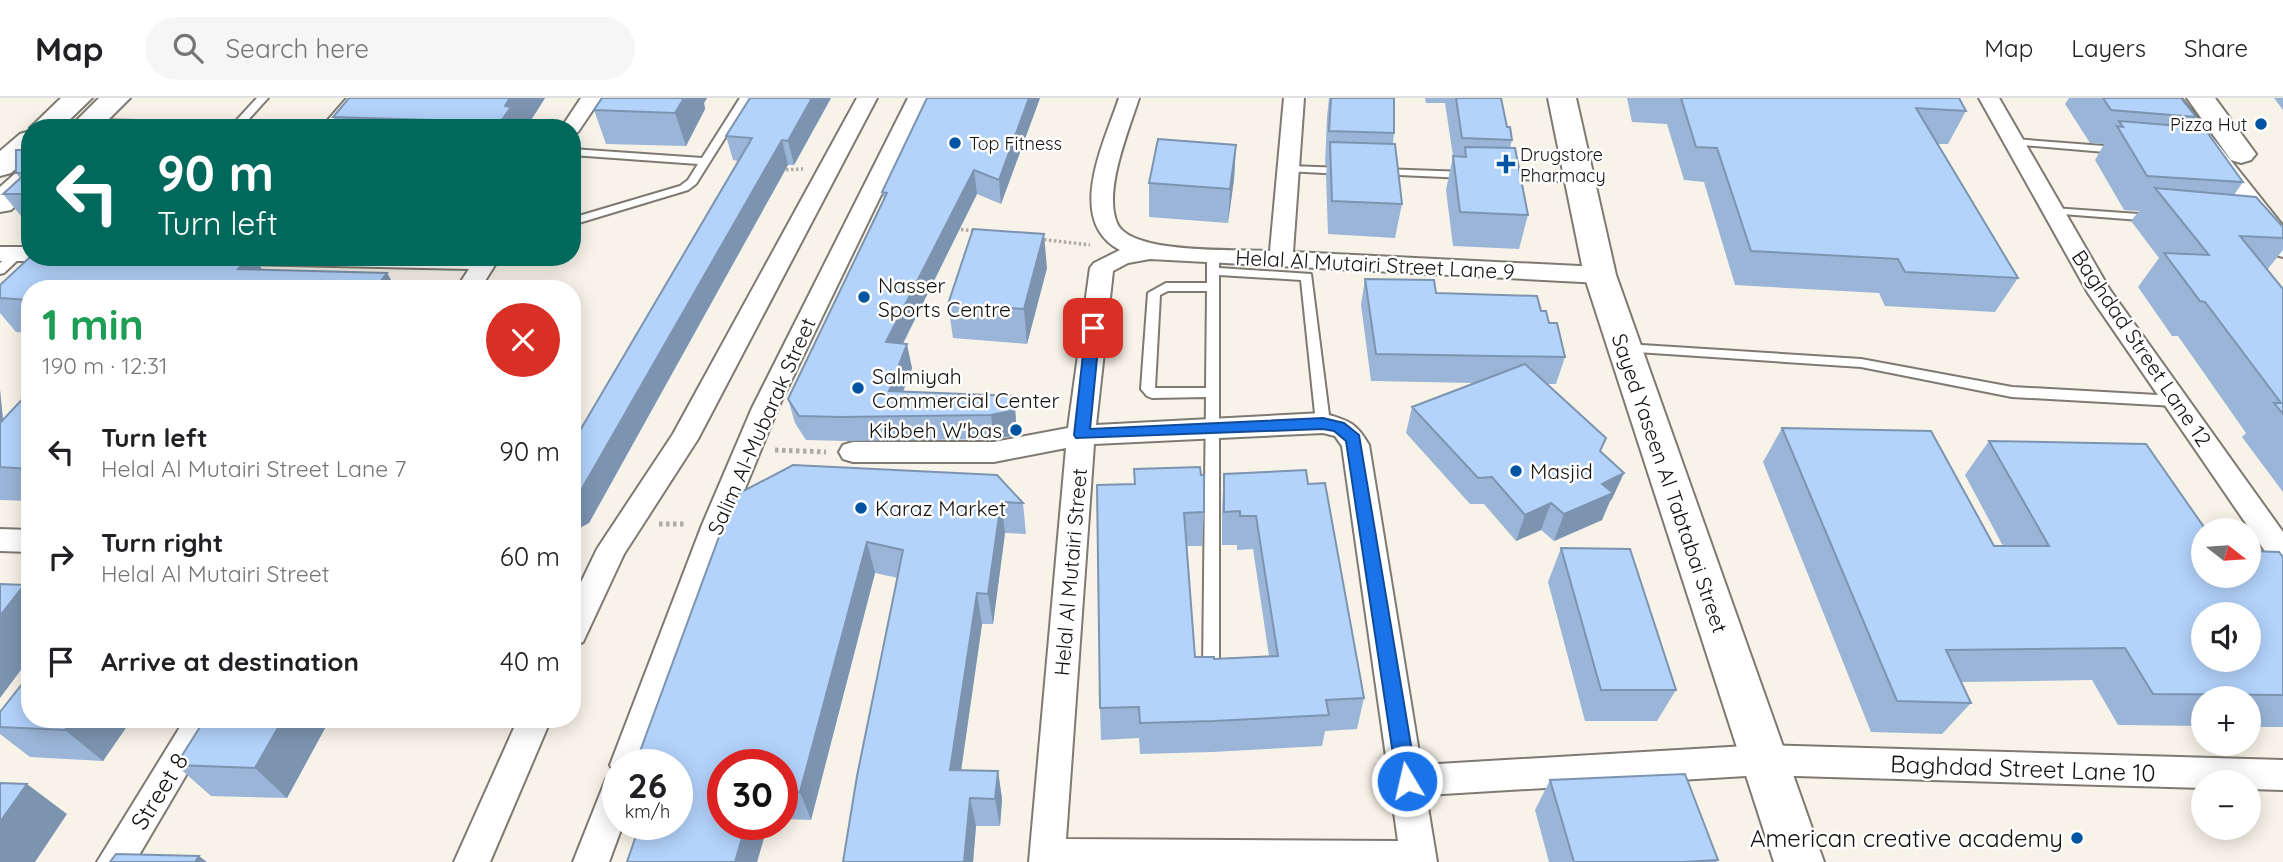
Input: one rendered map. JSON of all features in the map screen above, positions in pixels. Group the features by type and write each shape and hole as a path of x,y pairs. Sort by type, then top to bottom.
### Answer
{"street":[{"path":"83,116 116,98"},
{"path":"339,119 358,98"},
{"path":"577,119 591,98"},
{"path":"581,615 627,523 684,439 867,98"},
{"name":"Salim Al-Mubarak Street","path":"633,749 716,525 750,450 765,408 918,98"},
{"path":"1129,98 1102,194 1103,221 1110,233 1124,244 1150,253"},
{"path":"1281,259 1294,98"},
{"name":"Sayed Yaseen Al Tabtabai Street","path":"1562,98 1600,275 1799,862"},
{"name":"Baghdad Street Lane 12","path":"1989,98 2100,293 2283,555"},
{"path":"2166,98 2207,158 2271,225"},
{"path":"2201,98 2239,151 2271,225"},
{"path":"0,167 21,148"},
{"path":"0,203 21,184"},
{"name":"Helal Al Mutairi Street Lane 9","path":"1150,253 1213,263 1281,259 1600,275"},
{"name":"Helal Al Mutairi Street","path":"1047,859 1081,435 1098,275 1107,262 1150,253"},
{"path":"853,452 994,452 1081,435 1323,423 1344,429 1355,445 1419,860 1047,859"},
{"path":"0,540 21,541"},
{"name":"Street 8","path":"115,862 197,728"},
{"path":"472,862 531,728"},
{"name":"Baghdad Street Lane 10","path":"1407,781 1763,760 2283,775"},
{"path":"591,862 602,833"}],"lane":[{"path":"243,119 263,98"},
{"path":"581,219 684,188 705,161 745,98"},
{"path":"83,116 125,119"},
{"path":"2014,142 2133,152"},
{"path":"581,153 705,161"},
{"path":"1290,169 1359,171"},
{"path":"1372,172 1483,175"},
{"path":"1496,176 1579,178"},
{"path":"2053,211 2173,219"},
{"path":"1211,671 1213,263 1307,277 1323,423"},
{"path":"1213,286 1166,287 1154,293 1148,389 1156,393 1213,392"},
{"path":"1624,348 1861,363 2012,392 2175,401"}],"path":[{"path":"776,170 829,167"},
{"path":"950,228 977,231"},
{"path":"1030,238 1096,246"},
{"path":"750,450 853,452"},
{"path":"627,523 716,525"}],"building":[{"path":"349,98 510,98 505,106 511,107 502,119 333,117"},
{"path":"602,98 684,98 675,113 594,110"},
{"path":"750,98 812,98 788,141 782,140 581,490 581,429 752,138 726,136"},
{"path":"927,98 1029,98 999,180 974,170 886,342 907,344 889,391 1014,396 1011,411 991,415 799,416 788,399 887,193 882,192"},
{"path":"1331,98 1394,98 1394,133 1329,131"},
{"path":"1456,98 1501,98 1512,140 1462,138"},
{"path":"1681,98 1959,98 1966,111 1916,108 2018,278 1905,272 1898,259 1751,251 1717,148 1696,147"},
{"path":"2103,98 2181,98 2196,117 2111,110"},
{"path":"2119,121 2204,128 2243,182 2147,176 2117,126 2123,127"},
{"path":"1158,139 1236,145 1230,189 1149,183"},
{"path":"1330,142 1395,144 1402,204 1332,201"},
{"path":"1465,147 1515,148 1528,215 1460,212 1453,156 1466,157"},
{"path":"16,150 21,150 21,173 16,173"},
{"path":"21,178 21,194 3,194"},
{"path":"2155,188 2256,197 2283,227 2283,238 2240,236 2283,289 2283,414 2274,403 2281,403 2205,302 2200,301 2164,253 2209,255"},
{"path":"973,229 1044,234 1024,309 948,304"},
{"path":"21,265 241,266 238,269 387,273 382,280 21,280 21,299 0,298 0,285"},
{"path":"1365,279 1434,280 1436,293 1537,296 1541,311 1546,311 1549,323 1557,323 1565,357 1376,354"},
{"name":"Masjid","path":"1525,364 1606,438 1600,451 1624,473 1602,484 1613,493 1564,514 1551,503 1525,515 1492,477 1478,478 1412,407"},
{"path":"21,401 21,468 0,467 0,423"},
{"path":"1782,428 1931,431 1994,546 2049,546 1989,441 2146,444 2198,518 2191,518 2191,588 2261,588 2261,551 2279,552 2283,557 2283,695 2261,695 2261,686 2191,686 2191,694 2153,694 2125,648 1946,650 1971,703 1897,701"},
{"path":"793,465 997,475 1023,503 1001,502 988,594 977,593 950,770 998,771 995,799 970,798 964,862 843,862 857,776 903,550 867,542 800,792 798,749 707,749 707,840 741,840 735,862 627,862 635,840 693,840 693,749 641,749 734,496"},
{"path":"1200,467 1201,475 1204,475 1204,512 1184,513 1195,657 1214,659 1278,656 1256,516 1240,516 1240,511 1224,512 1224,474 1306,470 1308,484 1325,483 1364,698 1326,700 1329,715 1214,721 1140,723 1139,707 1100,708 1097,485 1135,484 1134,469"},
{"path":"1561,548 1630,549 1676,690 1601,690"},
{"path":"0,584 21,585 21,589 0,616"},
{"path":"21,685 21,728 0,727 0,712"},
{"path":"22,728 66,728 65,730"},
{"path":"199,728 278,728 255,768 176,765"},
{"path":"1685,774 1718,860 1574,862 1550,780"},
{"path":"0,783 27,784 0,822"},
{"path":"116,854 199,856 195,862 110,862"}],"place":[{"name":"Pizza Hut","path":"2261,124"},
{"name":"Top Fitness","path":"955,143"},
{"name":"Drugstore Pharmacy","path":"1506,164"},
{"name":"Nasser Sports Centre","path":"864,297"},
{"name":"Salmiyah Commercial Center","path":"858,388"},
{"name":"Kibbeh W'bas","path":"1016,430"},
{"name":"Masjid","path":"1516,471"},
{"name":"Karaz Market","path":"861,508"},
{"name":"American creative academy","path":"2077,838"}],"route":[{"path":"1093,328 1081,435 1323,423 1339,427 1350,434 1355,445 1407,781"}]}
